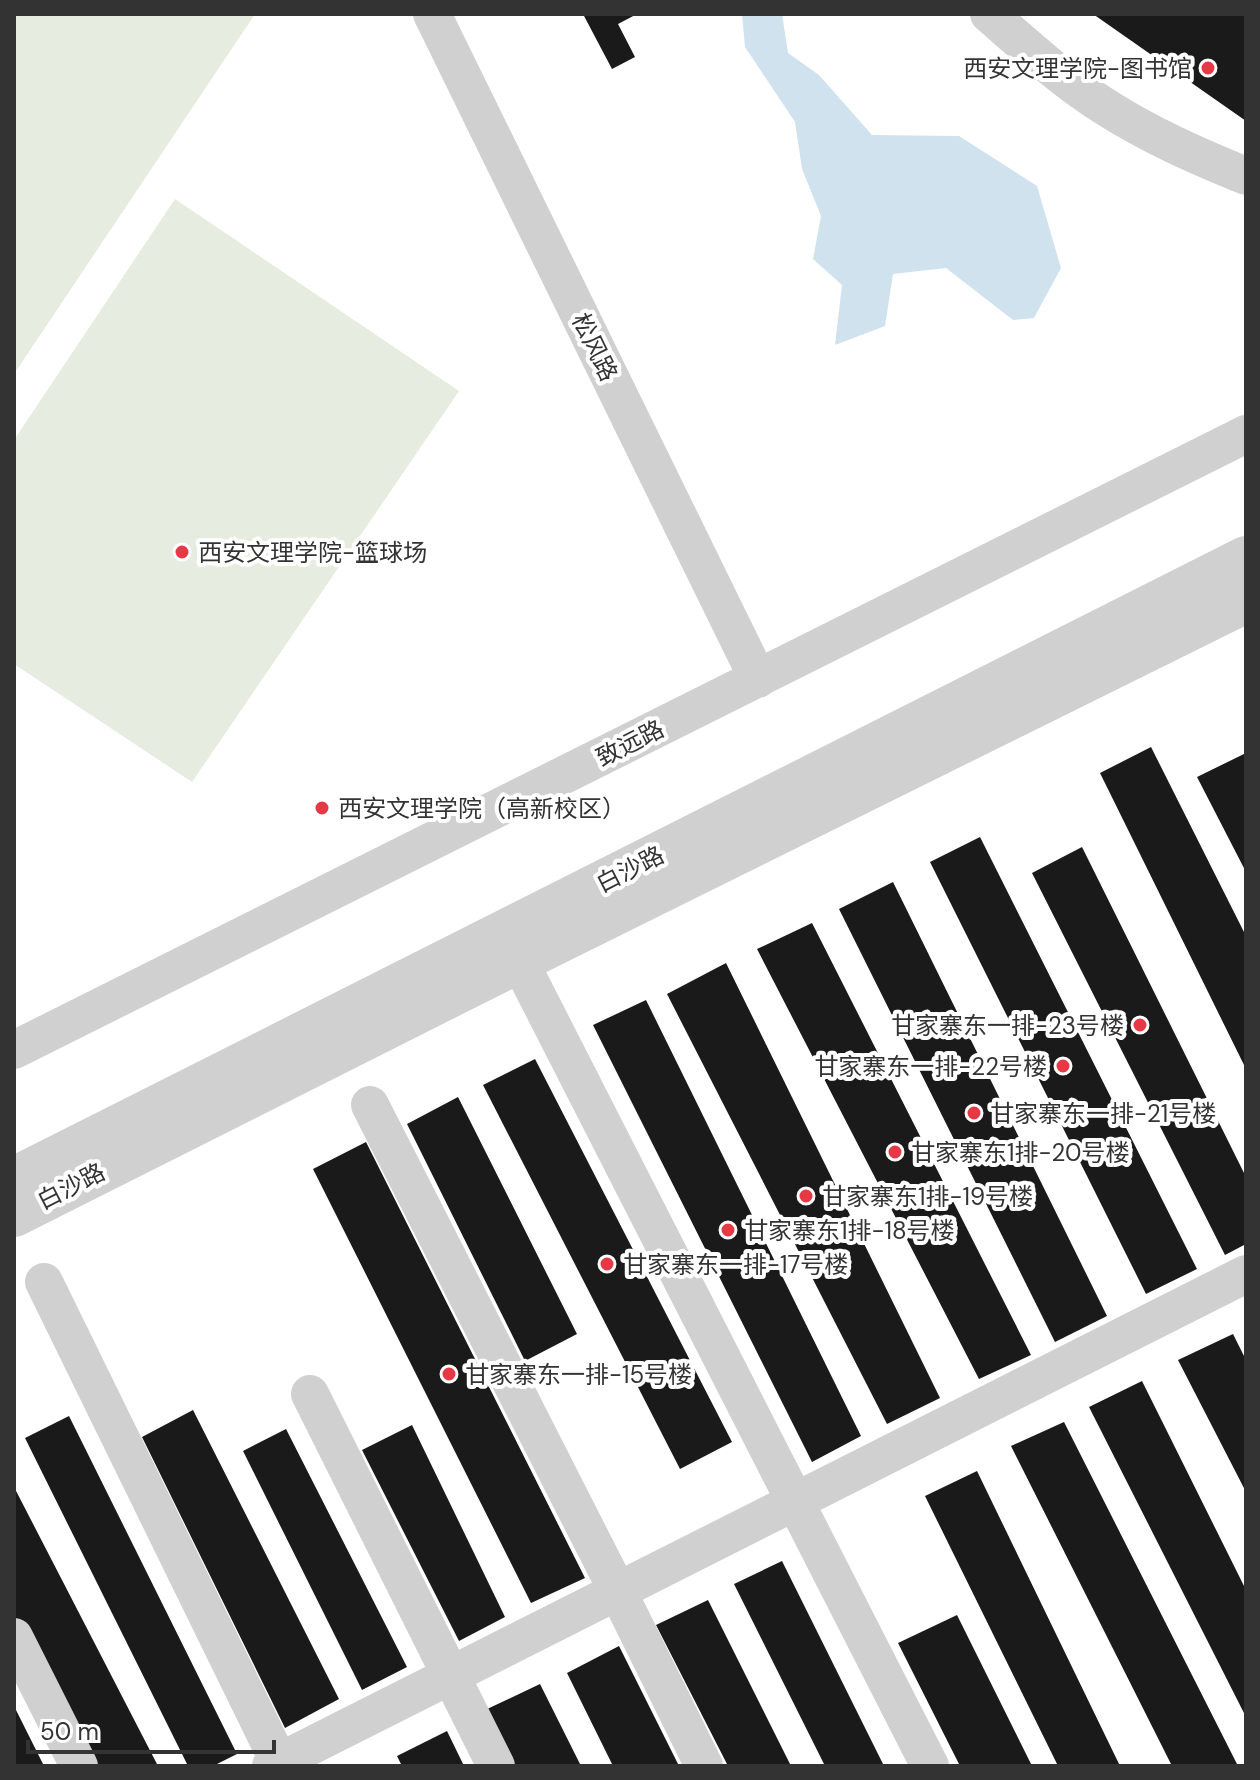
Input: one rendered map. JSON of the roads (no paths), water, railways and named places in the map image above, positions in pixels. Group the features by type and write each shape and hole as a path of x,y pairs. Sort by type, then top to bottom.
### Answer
{"street":[{"name":"松风路","path":"432,14 758,679"},
{"path":"989,14 1103,106 1175,147 1246,176"},
{"name":"致远路","path":"14,1050 1246,434"},
{"name":"白沙路","path":"14,1215 1246,558"},
{"name":"白沙路","path":"14,1179 1246,601"},
{"path":"512,947 930,1766"},
{"path":"370,1105 704,1766"},
{"path":"44,1282 277,1765 1246,1274"},
{"path":"310,1394 496,1766"},
{"path":"14,1637 79,1766"}],"water":[{"path":"742,14 782,14 788,53 819,75 872,135 959,136 1037,186 1061,268 1034,318 1013,320 946,268 893,274 885,326 835,345 842,285 813,259 821,216 802,169 795,122 745,47"}],"place":[{"name":"西安文理学院-图书馆","path":"1208,68"},
{"name":"西安文理学院-篮球场","path":"182,552"},
{"name":"西安文理学院（高新校区）","path":"322,808"},
{"name":"甘家寨东一排-23号楼","path":"1140,1025"},
{"name":"甘家寨东一排-22号楼","path":"1063,1066"},
{"name":"甘家寨东一排-21号楼","path":"974,1113"},
{"name":"甘家寨东1排-20号楼","path":"895,1152"},
{"name":"甘家寨东1排-19号楼","path":"806,1196"},
{"name":"甘家寨东1排-18号楼","path":"728,1230"},
{"name":"甘家寨东一排-17号楼","path":"607,1264"},
{"name":"甘家寨东一排-15号楼","path":"449,1374"}]}
